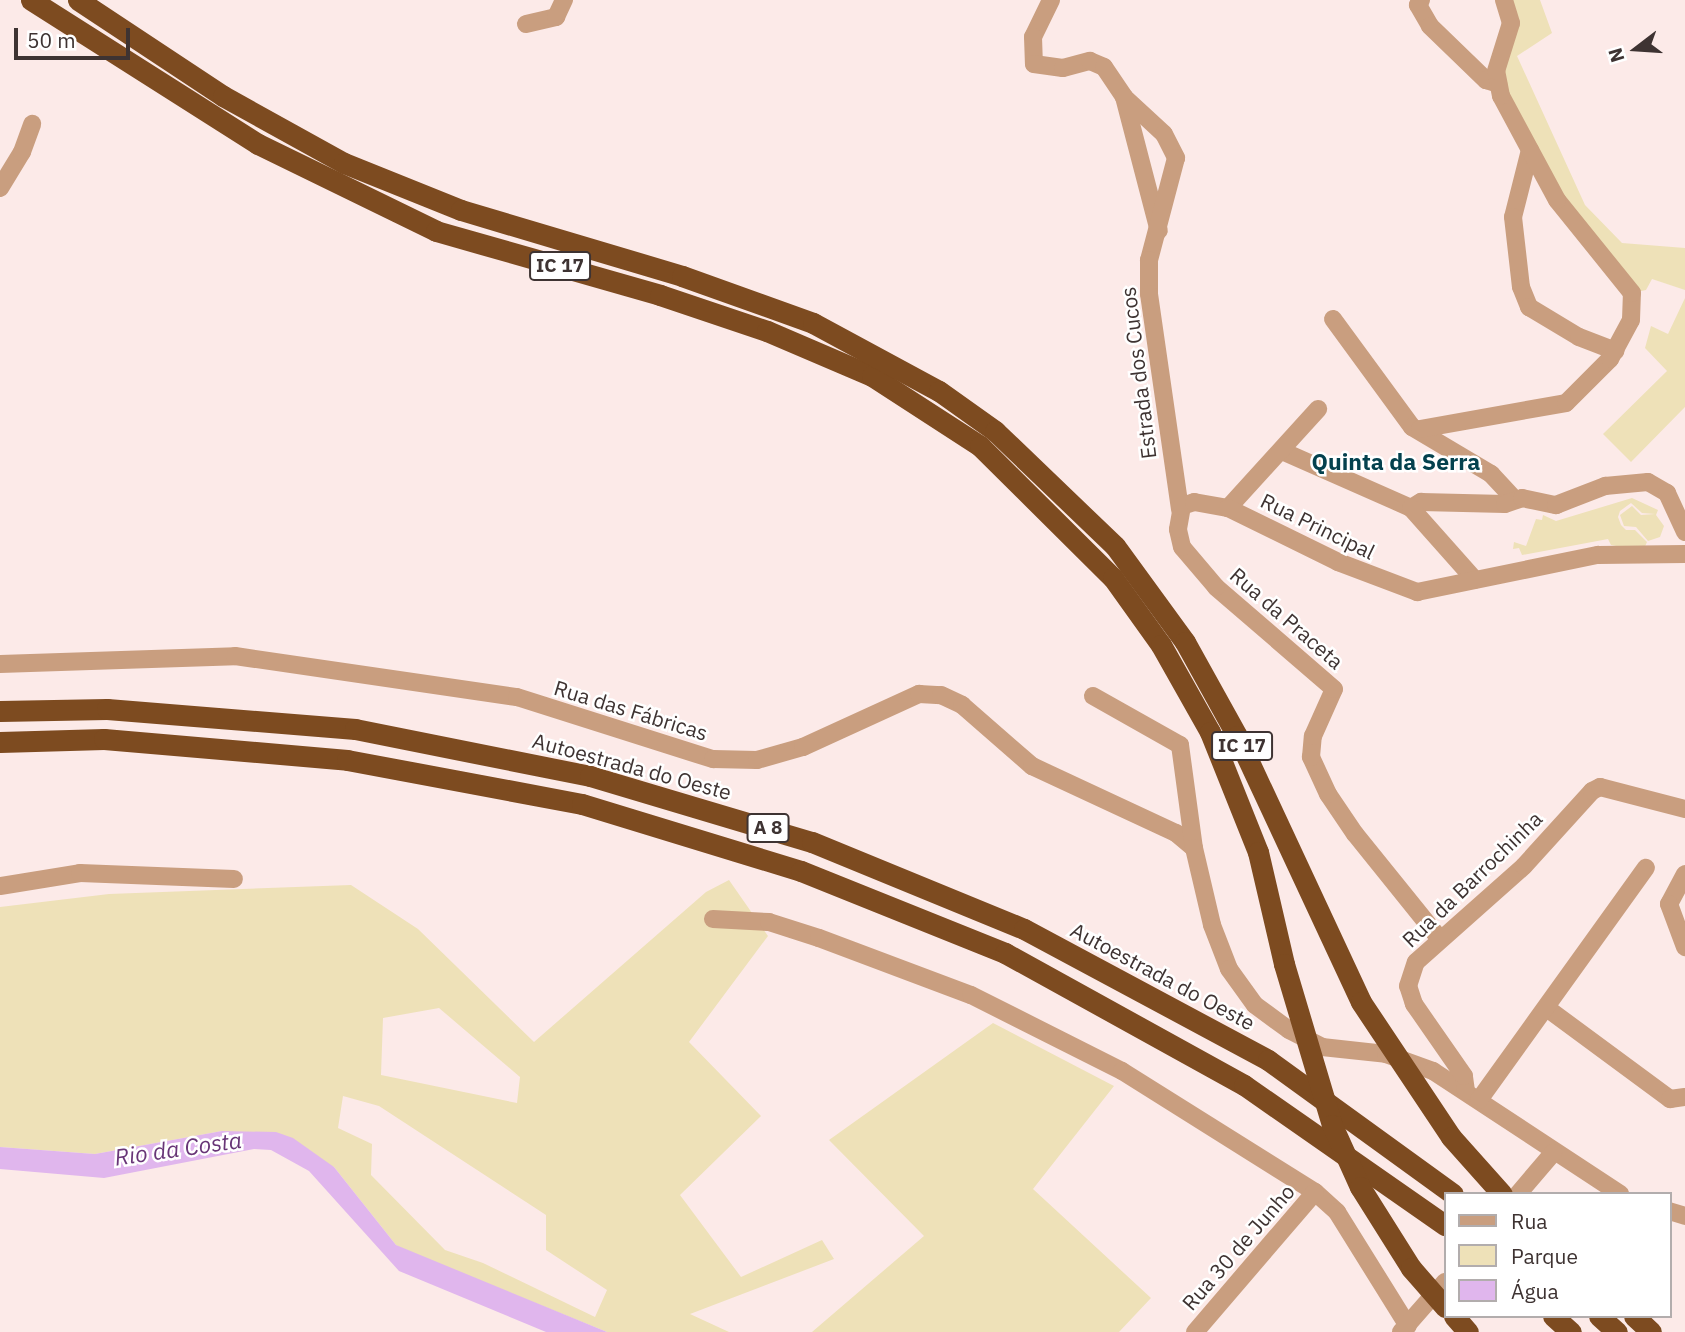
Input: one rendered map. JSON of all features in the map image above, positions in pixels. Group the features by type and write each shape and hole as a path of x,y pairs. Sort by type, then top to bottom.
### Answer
{"highway":[{"name":"IC 17","path":"32,0 258,144 436,231 660,295 767,331 872,376 980,446 1113,578 1160,645 1210,732 1258,852 1284,964 1332,1125 1360,1187 1411,1268 1444,1306"},
{"name":"IC 17","path":"78,0 223,96 344,163 461,210 682,276 813,323 896,366 995,430 1115,546 1185,642 1237,736 1361,1002 1451,1137 1500,1192"},
{"name":"Autoestrada do Oeste","path":"0,711 107,709 355,729 590,776 812,842 1024,929 1268,1059 1450,1192"},
{"name":"A 8","path":"0,742 104,739 347,760 582,804 801,871 1029,966 1244,1085 1444,1224"},
{"path":"1456,1318 1468,1332"},
{"path":"1555,1318 1571,1332"},
{"path":"1601,1318 1617,1332"},
{"path":"1636,1318 1651,1332"}],"street":[{"path":"526,24 556,17 564,0"},
{"name":"Estrada dos Cucos","path":"1051,0 1034,37 1034,64 1063,68 1078,63 1104,67 1124,97 1164,134 1176,158 1159,231 1149,260 1149,294 1180,510"},
{"path":"1421,0 1418,5 1430,26 1486,80 1498,84"},
{"path":"1420,429 1566,403 1615,351 1631,320 1632,293 1557,200 1498,84 1496,72 1511,23 1504,0"},
{"name":"Estrada dos Cucos","path":"1124,97 1159,231"},
{"path":"0,188 22,152 32,124"},
{"path":"1530,150 1513,217 1521,287 1529,307 1579,337 1615,351"},
{"path":"1333,319 1412,427 1420,429 1503,482 1514,499"},
{"path":"1228,508 1318,409"},
{"path":"1282,451 1411,508 1475,580"},
{"path":"1411,508 1421,502 1506,504 1514,499 1556,505 1605,486 1641,481 1667,493 1685,532"},
{"name":"Rua Principal","path":"1180,510 1194,502 1228,508 1338,562 1417,592 1598,555 1685,554"},
{"name":"Rua da Praceta","path":"1180,510 1182,547 1216,587 1334,689 1312,736 1311,757 1328,794 1355,834 1439,938"},
{"name":"Rua das Fábricas","path":"0,664 249,658 517,697 713,759 757,760 803,747 919,694 941,695 962,705 1032,766 1176,833 1194,848"},
{"path":"1093,696 1180,745 1194,848 1225,958 1255,1005 1289,1030 1322,1047 1386,1054 1433,1071 1473,1095 1553,1153 1617,1192"},
{"name":"Rua da Barrochinha","path":"1473,1095 1464,1076 1414,1004 1408,986 1416,962 1439,938 1524,866 1592,791 1600,787 1685,809"},
{"path":"1473,1095 1548,1009 1646,868"},
{"path":"0,886 45,875 80,873 234,880"},
{"path":"1685,874 1669,904 1685,947"},
{"path":"713,919 769,922 971,995 1122,1071 1315,1192 1337,1212 1406,1330 1444,1283"},
{"path":"1548,1009 1670,1098 1685,1097"},
{"path":"1520,1192 1553,1153"},
{"name":"Rua 30 de Junho","path":"1195,1332 1315,1192"}],"green space":[{"path":"1504,0 1540,0 1552,33 1517,56 1585,205 1622,243 1685,248 1685,290 1652,279 1646,290 1632,293 1557,200 1501,96"},
{"path":"1685,298 1685,407 1631,462 1603,434 1667,371 1645,348 1651,326 1668,334"},
{"path":"1632,498 1658,510 1656,515 1664,526 1660,537 1648,541 1636,527 1624,526 1620,515 1632,506 1641,515 1655,514 1642,513 1631,503 1620,511 1618,517 1621,525 1626,530 1635,530 1647,542 1643,551 1611,545 1608,539 1522,555 1519,548 1513,549 1514,542 1526,546 1536,519 1542,520 1543,515 1556,521"},
{"path":"729,880 768,936 689,1042 761,1116 680,1195 741,1277 822,1240 834,1259 690,1314 729,1332 607,1332 409,1252 396,1245 334,1167 222,1131 95,1154 0,1147 0,907 109,894 351,885 418,929 534,1042 706,892","holes":["439,1008 520,1077 517,1103 381,1075 383,1018","343,1096 379,1106 546,1215 546,1250 607,1290 595,1317 483,1263 445,1250 371,1175 372,1144 338,1128"]},
{"path":"993,1023 1114,1086 1033,1189 1151,1298 1119,1332 812,1332 924,1236 829,1140"}],"water":[{"name":"Rio da Costa","path":"222,1131 276,1132 293,1138 334,1167 396,1245 607,1332 546,1332 399,1271 309,1171 271,1150 254,1149 104,1178 0,1169 0,1147 95,1154"}],"district":[{"name":"Quinta da Serra","path":"1396,461"}]}
